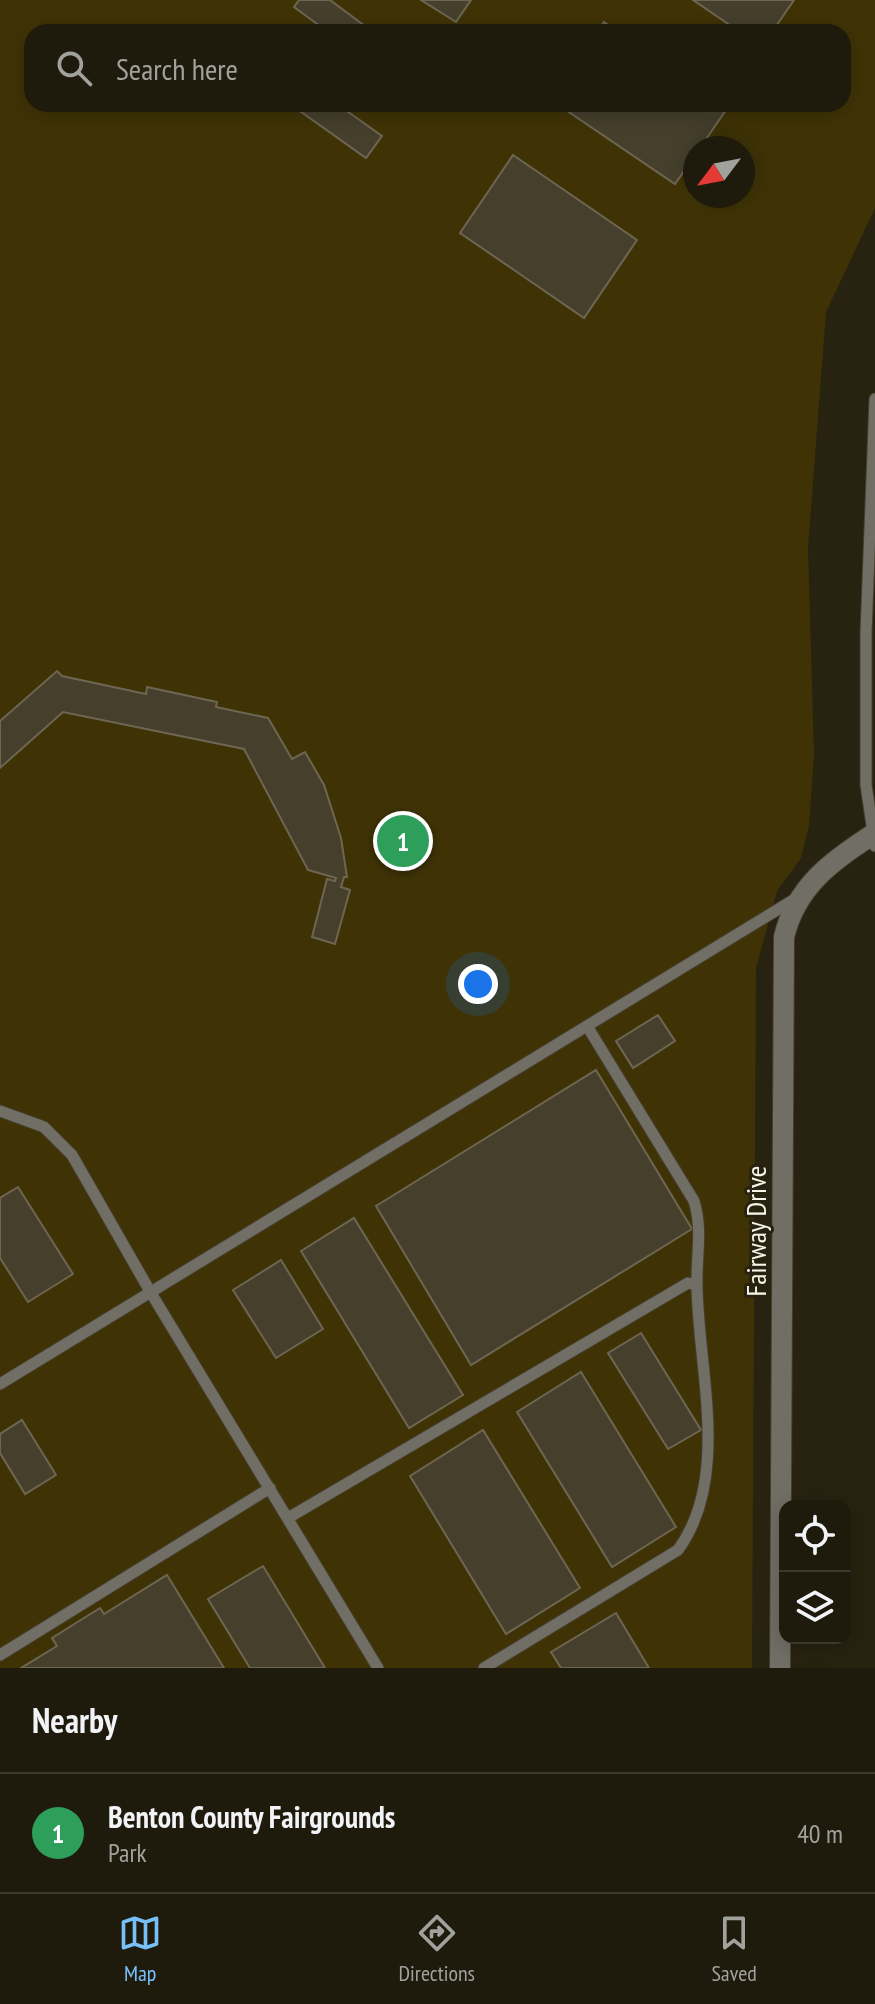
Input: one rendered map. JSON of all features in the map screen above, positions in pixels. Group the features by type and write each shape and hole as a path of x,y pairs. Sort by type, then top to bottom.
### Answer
{"street":[{"name":"Fairway Drive","path":"780,1668 781,964 787,923 799,897 829,865 874,838"}],"lane":[{"path":"874,838 866,785 866,633 875,399"},
{"path":"0,1384 799,897"},
{"path":"484,1668 678,1550 692,1530 706,1480 706,1383 696,1285 701,1236 694,1201 587,1026"},
{"path":"0,1111 44,1127 72,1155 151,1293 378,1668"},
{"path":"288,1518 688,1283 696,1285"},
{"path":"0,1655 270,1488"}],"shaded area":[{"path":"0,0 875,0 875,208 826,312 808,548 814,755 809,825 801,858 777,891 756,968 752,1668 0,1668"}],"building":[{"path":"299,0 330,0 362,24 317,24 294,7"},
{"path":"421,0 471,0 456,22"},
{"path":"693,0 794,0 778,24 728,24"},
{"path":"301,112 348,112 382,136 366,158"},
{"path":"569,112 725,112 708,136 683,136 683,172 675,184"},
{"path":"513,155 637,240 584,318 460,233"},
{"path":"57,671 62,676 146,694 147,687 217,702 216,707 268,718 292,759 305,752 324,785 341,838 347,877 344,877 341,887 350,890 335,944 312,937 327,879 335,881 336,878 308,870 244,749 63,712 0,768 0,721"},
{"path":"658,1015 675,1041 633,1068 616,1041"},
{"path":"596,1070 692,1229 471,1365 376,1206"},
{"path":"18,1187 73,1274 28,1302 0,1258 0,1198"},
{"path":"354,1218 463,1395 409,1428 301,1251"},
{"path":"281,1260 323,1329 276,1358 233,1290"},
{"path":"641,1333 701,1430 668,1449 608,1353"},
{"path":"581,1372 676,1527 612,1567 517,1412"},
{"path":"22,1420 56,1475 25,1494 0,1453 0,1434"},
{"path":"483,1430 580,1588 506,1634 410,1476"},
{"path":"263,1566 325,1668 250,1668 208,1599"},
{"path":"167,1575 224,1668 21,1668 57,1646 52,1638 100,1608 104,1614"},
{"path":"616,1613 649,1668 561,1668 551,1652"}],"place":[{"name":"Benton County Fairgrounds","path":"403,841"}]}
